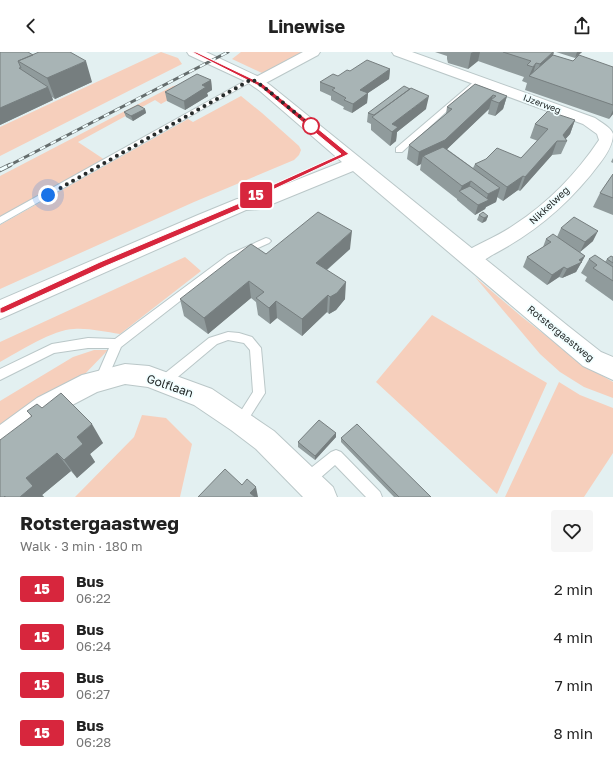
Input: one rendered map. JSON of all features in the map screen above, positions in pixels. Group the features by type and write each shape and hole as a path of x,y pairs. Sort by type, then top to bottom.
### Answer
{"main road":[{"name":"Rotstergaastweg","path":"194,52 255,81 592,359 613,369"},
{"path":"0,310 244,204 253,204 351,159"}],"street":[{"path":"255,81 313,52"},
{"name":"IJzerweg","path":"399,52 589,122 604,132"},
{"name":"Nikkelweg","path":"470,258 528,225 555,201 597,156 607,140 604,132"},
{"name":"Golflaan","path":"0,441 46,406 101,380 125,374 149,376 203,397 240,422 265,440 314,489"}],"lane":[{"path":"0,221 255,81"},
{"path":"399,150 477,81"},
{"path":"101,380 118,344 231,257 266,242"},
{"path":"163,382 213,341 228,336 248,340 255,348 259,393 240,422"},
{"path":"0,375 52,349 88,343 118,344"},
{"path":"314,489 336,456 375,497"}],"shaded area":[{"path":"161,52 178,58 182,64 0,156 0,127"},
{"path":"241,52 304,52 267,72 262,73 232,59"},
{"path":"179,85 182,92 161,104 155,100 78,142 105,160 0,218 0,176 173,86"},
{"path":"241,96 299,146 301,150 299,155 294,160 194,202 0,289 0,225 188,119 193,122"},
{"path":"185,257 201,271 120,334 85,329 66,330 36,342 0,362 0,342"},
{"path":"475,277 522,317 585,366 613,382 613,398 584,387 560,372 540,354"},
{"path":"432,315 547,383 497,494 376,382"},
{"path":"94,350 108,350 81,378 0,428 0,401 73,357"},
{"path":"559,382 580,395 613,408 613,453 584,497 505,497"},
{"path":"142,415 166,418 192,444 180,497 75,497 134,437"}],"building":[{"path":"0,52 28,52 33,55 18,61 21,68 19,68 48,87 0,108"},
{"path":"39,52 70,52 86,61 47,78 18,61"},
{"path":"503,52 553,52 540,64 536,63 533,67 527,65 531,61"},
{"path":"553,55 573,61 579,55 613,67 613,105 529,76"},
{"path":"367,60 390,69 360,90 368,93 353,104 344,100 346,98 332,90 335,88 320,82 333,74 338,76 347,70 350,71"},
{"path":"197,74 211,80 202,85 206,87 184,101 165,92"},
{"path":"475,84 507,96 499,103 491,100 496,96 493,95 445,140 419,152 409,145 452,109 447,107"},
{"path":"404,86 410,89 374,115 368,113"},
{"path":"411,88 429,96 392,124 398,127 392,132 372,117"},
{"path":"138,105 145,109 131,116 124,112"},
{"path":"548,111 575,120 563,135 567,141 557,141 525,177 523,176 507,187 475,164 486,159 497,148 521,158 548,129 535,124"},
{"path":"443,147 500,188 488,194 471,181 462,186 423,156"},
{"path":"613,174 613,198 600,193"},
{"path":"470,186 489,200 478,205 459,191"},
{"path":"318,212 352,231 316,263 346,282 337,293 330,297 328,295 302,319 276,301 269,308 256,298 264,292 249,281 204,318 180,299 251,244 266,254"},
{"path":"483,212 488,216 484,218 479,215"},
{"path":"574,217 598,231 585,242 561,228"},
{"path":"553,234 585,256 579,260 582,262 567,269 564,267 552,275 527,257 551,242 546,239"},
{"path":"595,255 613,267 613,281 593,268 597,265 589,259"},
{"path":"611,256 613,257 613,263 607,259"},
{"path":"61,393 92,424 77,437 83,444 64,460 57,453 26,478 33,486 20,497 0,497 0,440 32,416 27,411 37,404 42,408"},
{"path":"319,420 336,433 315,456 298,442"},
{"path":"357,424 431,497 399,497 341,438"},
{"path":"225,469 242,485 247,479 256,487 250,493 255,497 198,497"}],"railway":[{"path":"8,166 228,52"},
{"path":"0,170 8,166"}],"bus line":[{"name":"15","path":"0,310 244,204 248,199 297,175 346,154 261,85 252,79 194,52"}],"route":[{"path":"48,195 252,79 314,128 311,126"}]}
